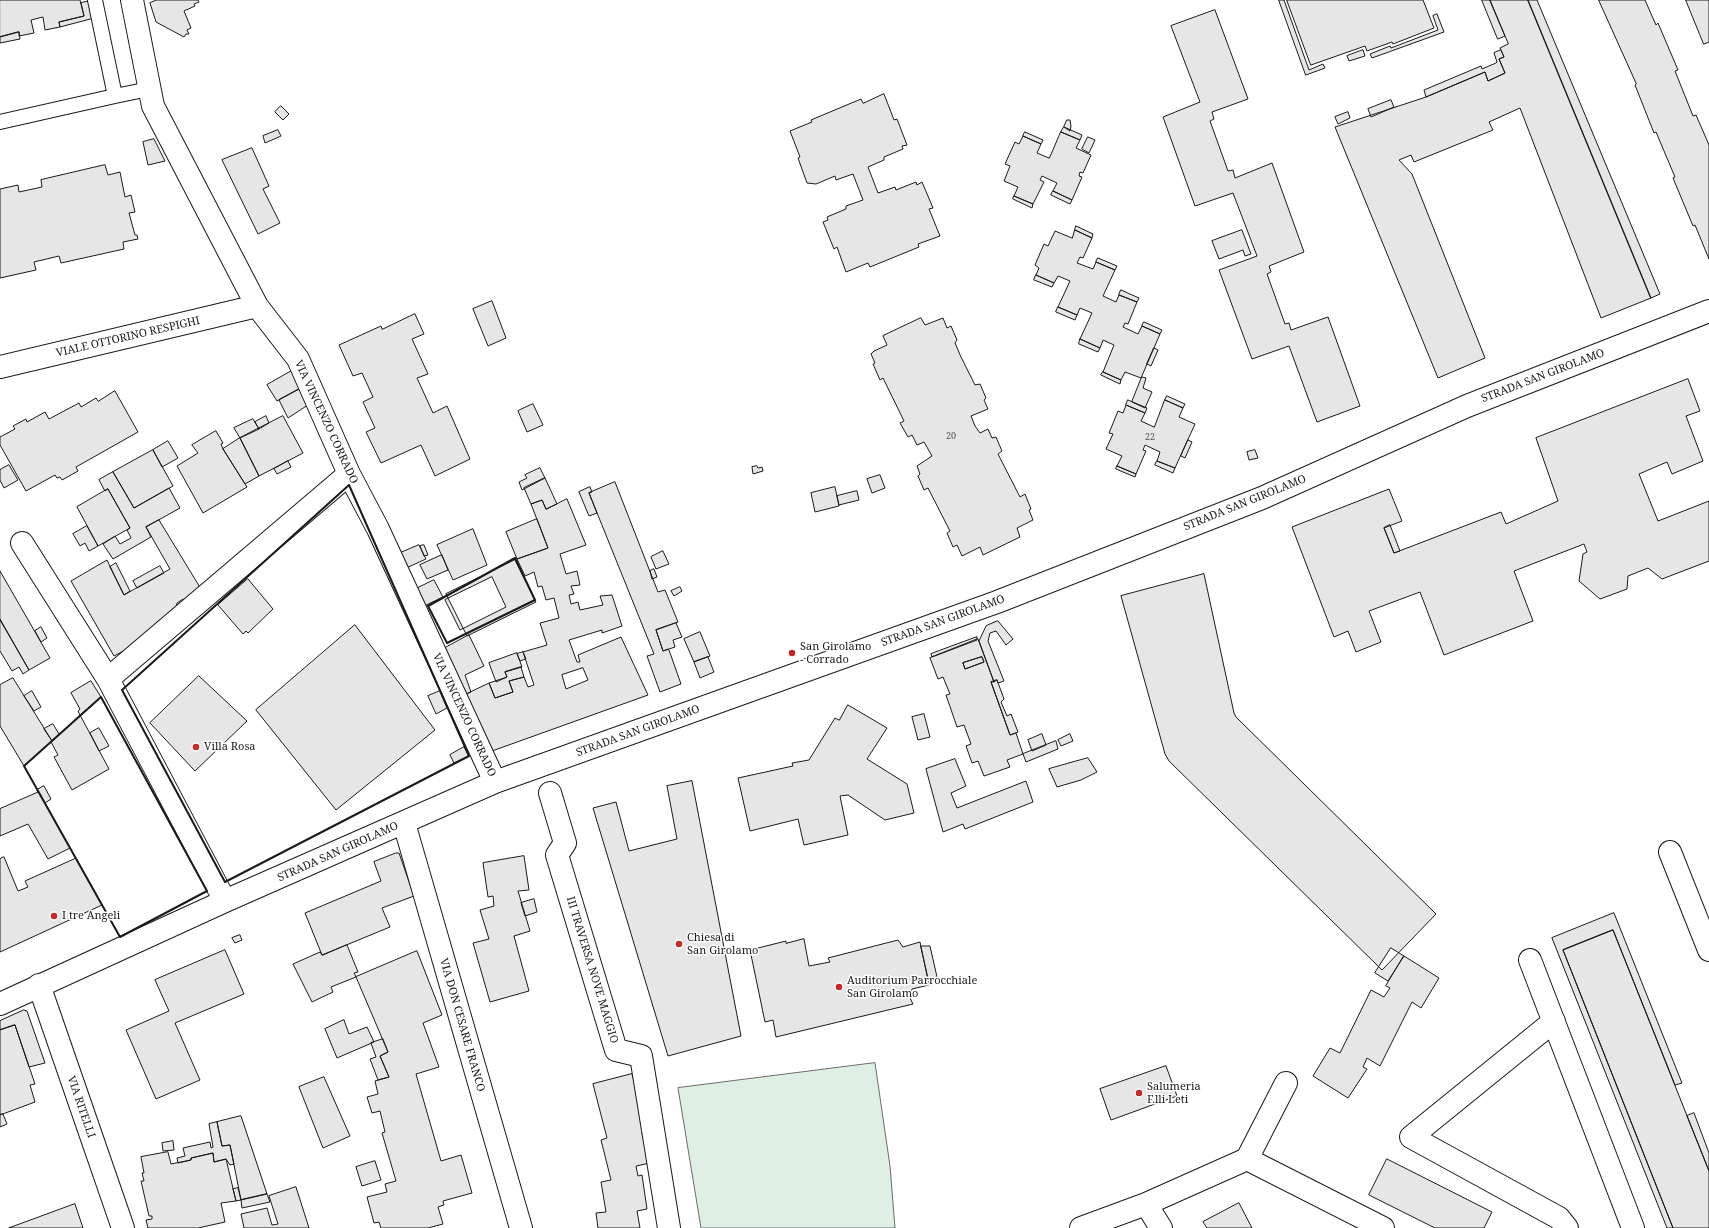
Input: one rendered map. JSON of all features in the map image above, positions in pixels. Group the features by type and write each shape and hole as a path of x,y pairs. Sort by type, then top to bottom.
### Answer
{"street":[{"name":"VIA VINCENZO CORRADO","path":"132,0 153,106 257,306 298,359 349,474 378,529 495,782"},
{"name":"VIALE OTTORINO RESPIGHI","path":"0,367 257,306"},
{"name":"STRADA SAN GIROLAMO","path":"0,1004 225,901 495,782 1004,599 1262,498 1467,406 1709,311"},
{"path":"108,679 349,474"},
{"path":"22,543 108,679 225,901"},
{"name":"III TRAVERSA NOVE MAGGIO","path":"550,793 565,843 557,855 616,1050 641,1056 669,1228"},
{"name":"VIA DON CESARE FRANCO","path":"404,823 521,1228"},
{"path":"1670,852 1709,950"},
{"path":"1530,960 1633,1228"},
{"name":"VIA RITELLI","path":"39,985 123,1228"},
{"path":"1554,1020 1411,1137 1559,1218 1567,1228"},
{"path":"1081,1228 1146,1204 1247,1159 1286,1083"},
{"path":"1247,1159 1383,1228"},
{"path":"1146,1204 1161,1228"}],"lane":[{"path":"95,0 115,96"},
{"path":"0,122 149,89"}],"green space":[{"path":"875,1063 890,1166 895,1228 701,1228 678,1088"}],"building":[{"path":"0,0 80,0 84,16 59,22 60,27 45,30 43,17 31,20 34,33 19,36 19,32 0,37"},
{"path":"157,0 198,0 199,2 194,4 195,6 184,11 191,28 187,30 189,34 186,34 184,37 156,22 150,3"},
{"path":"1279,0 1284,0 1309,70 1323,64 1325,68 1306,75"},
{"path":"1287,0 1423,0 1434,28 1393,44 1392,42 1367,51 1365,46 1311,65"},
{"path":"1482,0 1490,0 1505,36 1498,39"},
{"path":"1490,0 1528,0 1651,298 1601,318 1520,108 1489,122 1493,130 1414,162 1411,155 1399,160 1412,174 1485,358 1438,378 1335,127 1426,97 1485,72 1488,81 1505,73 1499,59 1504,57 1500,48 1508,44"},
{"path":"1528,0 1537,0 1660,294 1651,298"},
{"path":"1599,0 1645,0 1656,25 1658,23 1678,70 1675,71 1693,116 1696,115 1709,145 1709,259 1695,225 1693,226 1673,178 1675,177 1656,132 1654,133 1635,85 1636,84"},
{"path":"1686,0 1709,0 1709,42 1704,44"},
{"path":"90,1 94,18 60,27 59,22 84,16 81,3"},
{"path":"1215,10 1248,99 1212,112 1214,119 1210,121 1228,171 1233,170 1235,178 1272,163 1304,252 1269,266 1271,272 1267,274 1285,324 1289,323 1291,330 1328,317 1360,406 1317,422 1289,346 1252,359 1219,270 1257,256 1233,193 1195,206 1163,117 1200,102 1171,26"},
{"path":"1437,14 1444,32 1372,58 1370,54 1390,46 1391,48 1438,30 1433,16"},
{"path":"19,32 20,39 0,43 0,37"},
{"path":"1363,50 1365,56 1349,61 1347,56"},
{"path":"1501,50 1504,57 1499,59 1505,73 1488,81 1485,72 1426,97 1424,90 1481,66 1482,69 1496,63 1494,53"},
{"path":"884,94 894,120 897,119 907,145 902,146 903,149 884,157 884,160 868,167 878,193 895,187 896,190 916,182 917,185 922,182 933,208 929,209 940,236 918,244 919,247 870,267 868,263 846,272 837,247 834,249 823,222 828,220 827,217 846,209 846,206 863,200 853,174 836,180 835,176 816,184 807,183 798,158 800,157 790,131 812,122 811,120 861,99 863,103"},
{"path":"1391,100 1394,107 1371,117 1368,109"},
{"path":"281,106 289,114 283,120 275,112"},
{"path":"1348,112 1350,118 1338,124 1335,117"},
{"path":"1067,120 1070,120 1070,131 1064,127"},
{"path":"1064,127 1082,135 1080,140 1061,132"},
{"path":"278,130 281,136 265,143 263,136"},
{"path":"1025,132 1043,140 1041,144 1023,136"},
{"path":"1061,132 1080,140 1076,148 1091,155 1083,173 1080,172 1079,176 1082,177 1072,200 1053,191 1057,183 1042,176 1040,180 1044,182 1033,204 1014,196 1018,187 1004,181 1010,166 1005,164 1015,142 1019,144 1023,136 1041,144 1037,153 1049,158"},
{"path":"1088,137 1095,140 1089,153 1082,149"},
{"path":"154,139 165,161 148,165 143,142"},
{"path":"252,148 269,186 263,189 280,223 258,234 222,160"},
{"path":"105,165 108,175 120,172 125,197 131,195 135,212 129,213 135,235 137,235 138,239 123,242 124,249 61,263 59,256 34,262 36,270 0,278 0,189 18,185 19,192 42,187 41,180"},
{"path":"1053,191 1072,200 1070,204 1051,195"},
{"path":"1014,196 1033,204 1032,208 1013,199"},
{"path":"1076,226 1093,234 1092,238 1075,230"},
{"path":"1075,230 1092,238 1083,258 1080,257 1077,263 1093,269 1096,262 1115,270 1103,296 1116,302 1119,295 1137,302 1128,324 1125,323 1123,327 1138,334 1142,326 1160,334 1141,378 1125,372 1121,380 1103,372 1114,345 1103,340 1100,348 1080,339 1092,313 1080,308 1077,315 1058,307 1070,281 1058,276 1054,283 1036,275 1039,268 1035,265 1044,244 1048,246 1055,231 1072,238"},
{"path":"1242,230 1251,254 1245,256 1243,250 1219,259 1212,241"},
{"path":"1098,258 1117,266 1115,270 1096,262"},
{"path":"1036,275 1054,283 1052,287 1034,280"},
{"path":"1121,290 1139,298 1137,302 1119,295"},
{"path":"492,301 506,338 488,346 473,309"},
{"path":"1058,307 1077,315 1075,320 1056,312"},
{"path":"415,314 424,334 412,339 428,374 417,378 433,413 447,406 470,459 435,476 421,445 381,463 366,432 375,428 363,402 373,397 362,373 353,376 339,345 381,326 382,329"},
{"path":"921,318 925,325 943,318 947,328 951,326 957,340 955,343 961,357 975,385 980,384 986,398 984,400 988,409 971,416 975,426 980,433 988,429 992,438 996,437 1002,451 998,454 1020,497 1025,494 1031,509 1029,510 1033,520 1017,528 1020,537 983,555 980,547 962,556 957,545 953,547 947,533 950,531 928,488 924,490 918,476 920,474 917,466 932,456 924,442 917,445 912,435 908,437 900,423 904,421 883,378 880,380 873,364 875,363 871,354 887,345 883,336"},
{"path":"1144,322 1162,330 1160,334 1142,326"},
{"path":"1080,339 1100,348 1098,352 1079,344"},
{"path":"1154,348 1158,350 1151,366 1147,364"},
{"path":"295,369 301,388 277,401 267,385"},
{"path":"1103,372 1121,380 1120,384 1101,375"},
{"path":"1142,377 1146,378 1143,388 1152,392 1145,408 1132,402"},
{"path":"1688,379 1700,411 1686,416 1703,461 1672,474 1667,462 1639,474 1658,521 1709,501 1709,561 1662,579 1648,568 1628,576 1627,589 1600,599 1579,581 1583,554 1587,552 1584,544 1514,571 1533,621 1444,655 1420,592 1369,611 1381,642 1356,652 1348,631 1334,637 1292,527 1389,489 1402,521 1384,528 1394,553 1501,512 1506,524 1558,501 1536,438"},
{"path":"301,388 308,405 288,418 279,400"},
{"path":"115,391 138,432 76,467 78,471 62,480 60,477 57,478 55,475 26,491 0,445 0,437 15,429 13,426 26,419 27,422 45,412 49,419 79,403 81,407 96,398 98,401"},
{"path":"1167,396 1185,404 1183,408 1165,400"},
{"path":"1128,400 1147,408 1145,413 1126,405"},
{"path":"1165,400 1183,408 1179,417 1195,424 1175,468 1157,461 1160,452 1145,445 1143,450 1146,451 1136,474 1117,466 1122,456 1106,449 1113,434 1109,433 1118,411 1123,413 1126,405 1145,413 1141,421 1154,427"},
{"path":"533,404 543,425 527,432 518,411"},
{"path":"266,416 269,423 259,429 255,422"},
{"path":"283,416 303,453 259,476 240,438"},
{"path":"253,419 259,429 240,438 234,428"},
{"path":"216,431 223,443 221,444 223,449 247,487 203,513 177,466 198,453 192,445"},
{"path":"240,438 259,476 245,484 223,449"},
{"path":"1188,440 1192,442 1185,458 1181,456"},
{"path":"168,441 178,458 162,467 153,450"},
{"path":"153,450 173,486 134,508 113,472"},
{"path":"1255,450 1258,458 1249,460 1247,452"},
{"path":"288,461 291,467 277,474 274,469"},
{"path":"1157,461 1175,468 1173,473 1155,465"},
{"path":"9,465 18,480 4,488 0,480 0,470"},
{"path":"757,466 758,468 762,467 763,471 753,474 752,467"},
{"path":"1117,466 1136,474 1135,477 1116,469"},
{"path":"540,468 545,478 522,490 519,482 527,478 525,475"},
{"path":"113,472 134,508 169,488 180,508 146,527 151,537 113,559 103,544 115,536 120,544 131,538 127,530 130,528 108,489 105,491 99,480"},
{"path":"880,475 885,488 872,493 867,479"},
{"path":"545,478 557,504 546,509 542,500 531,504 524,488"},
{"path":"615,482 658,592 665,590 678,622 656,630 663,651 669,650 681,684 660,692 647,656 654,654 589,493"},
{"path":"590,487 592,492 589,493 597,513 589,516 579,492"},
{"path":"835,487 839,506 815,512 811,493"},
{"path":"108,489 130,528 98,546 77,507"},
{"path":"857,491 859,500 839,505 837,496"},
{"path":"567,499 586,545 560,554 566,574 577,571 580,585 571,586 574,594 569,595 571,604 578,602 580,610 603,605 600,596 612,595 622,626 602,633 602,630 569,640 577,662 580,662 578,655 621,637 648,695 492,751 466,694 489,683 495,698 513,692 509,681 524,677 528,687 534,685 523,652 547,645 540,623 559,618 554,598 546,600 542,586 538,587 534,572 525,576 517,559 548,548 531,504 542,500 546,509","holes":["583,668 588,680 566,689 562,675"]},
{"path":"537,519 548,548 517,559 506,532"},
{"path":"159,520 201,589 189,605 183,599 177,603 175,611 136,644 114,656 71,581 107,560 124,595 170,569 146,527"},
{"path":"1390,525 1400,551 1394,553 1384,528"},
{"path":"87,526 98,546 89,551 85,543 80,546 73,534"},
{"path":"473,529 487,565 453,580 437,545"},
{"path":"419,545 426,559 404,569 398,554"},
{"path":"424,545 428,555 424,556 420,546"},
{"path":"663,551 669,564 656,569 651,557"},
{"path":"442,555 448,570 427,579 420,565"},
{"path":"515,560 536,602 467,636 446,594"},
{"path":"116,563 130,591 124,595 110,567"},
{"path":"160,566 164,573 137,588 133,581"},
{"path":"654,569 657,577 652,579 650,571"},
{"path":"0,571 50,658 29,670 0,620"},
{"path":"1204,574 1236,717 1436,914 1382,970 1169,761 1165,754 1121,596"},
{"path":"492,577 506,607 460,630 445,600"},
{"path":"248,579 273,609 248,633 246,631 243,634 218,605"},
{"path":"434,580 443,597 422,607 414,590"},
{"path":"680,587 682,591 674,596 671,591"},
{"path":"0,619 29,670 23,674 19,667 12,671 0,651"},
{"path":"998,621 1013,639 1006,645 996,631 990,633 988,641 1004,681 998,683 997,680 994,682 979,641 986,626"},
{"path":"676,623 682,637 673,640 675,647 663,651 656,630"},
{"path":"355,625 435,730 336,810 256,710"},
{"path":"41,627 47,638 41,642 35,631"},
{"path":"700,632 710,656 694,662 684,639"},
{"path":"469,635 484,666 465,675 471,692 466,694 445,648"},
{"path":"977,637 977,640 932,657 931,654"},
{"path":"978,639 994,682 991,682 1010,735 1016,733 1023,754 1007,760 1010,767 984,776 978,761 972,763 966,746 971,744 964,725 957,727 946,695 950,694 943,677 938,679 930,658","holes":["982,657 984,662 965,669 963,663"]},
{"path":"523,652 526,659 520,661 517,654"},
{"path":"517,653 522,667 505,672 507,677 496,682 489,663"},
{"path":"708,657 714,672 700,678 694,662"},
{"path":"982,657 984,662 965,669 963,663"},
{"path":"521,667 524,677 509,681 513,692 495,698 489,683 507,677 505,672"},
{"name":"Villa Rosa","path":"199,676 247,721 195,771 150,723"},
{"path":"13,678 52,741 80,715 109,769 72,790 54,757 58,755 51,742 24,766 0,726 0,685"},
{"path":"997,680 1004,699 1001,702 1007,716 1011,714 1018,732 1010,735 991,682"},
{"path":"91,681 101,697 80,715 78,711 80,709 71,693"},
{"path":"32,691 41,707 34,711 24,696"},
{"path":"440,691 447,708 436,714 428,696"},
{"path":"848,705 887,728 867,759 907,784 914,813 885,820 848,795 840,796 848,835 804,845 798,819 750,831 738,778 793,766 792,763 809,760 835,718 839,720"},
{"path":"924,714 930,737 918,740 912,717"},
{"path":"53,724 59,734 52,741 44,729"},
{"path":"99,728 109,746 99,751 90,733"},
{"path":"1042,734 1046,745 1032,751 1028,740"},
{"path":"1070,734 1073,741 1061,746 1058,740"},
{"path":"1056,741 1058,749 1026,762 1023,754"},
{"path":"464,747 469,756 454,763 450,755"},
{"path":"1088,758 1097,772 1081,780 1057,787 1049,769"},
{"path":"955,759 966,786 951,793 957,808 1026,781 1033,802 965,829 963,824 943,832 926,769"},
{"name":"Chiesa di San Girolamo","path":"692,781 741,1036 668,1056 593,808 616,802 629,851 677,839 667,786"},
{"path":"44,786 51,799 45,803 37,790"},
{"path":"39,792 70,848 48,859 28,824 0,836 0,809"},
{"path":"399,853 414,896 382,908 390,927 322,955 305,913 381,881 374,862"},
{"path":"524,856 529,890 518,891 530,931 514,936 529,991 490,1002 473,943 489,939 480,910 494,906 493,896 488,897 483,863"},
{"path":"4,857 18,891 28,887 25,881 76,858 102,905 0,952 0,859"},
{"path":"534,899 537,912 525,916 521,903"},
{"path":"1614,913 1682,1083 1675,1085 1613,930 1563,950 1673,1228 1667,1228 1552,938"},
{"path":"1613,930 1709,1171 1709,1228 1673,1228 1563,950"},
{"path":"240,935 242,940 235,943 232,938"},
{"name":"Auditorium Parrocchiale San Girolamo","path":"804,939 809,966 830,962 828,958 898,940 903,947 920,942 929,985 912,989 910,998 913,1004 776,1037 773,1020 765,1022 750,950 786,941 786,943"},
{"path":"347,945 358,972 354,973 356,977 331,987 333,992 312,1002 293,964 320,952 322,955"},
{"path":"921,946 930,946 937,977 929,981"},
{"path":"1391,948 1404,956 1388,981 1375,973"},
{"path":"225,950 244,994 175,1023 200,1080 156,1099 126,1030 169,1011 155,980"},
{"path":"417,951 442,1015 423,1023 439,1067 416,1074 441,1161 461,1155 472,1193 443,1201 444,1205 438,1207 443,1224 428,1228 381,1228 379,1222 374,1223 367,1197 387,1192 385,1184 396,1181 382,1133 385,1132 380,1111 372,1113 367,1097 378,1094 375,1081 389,1077 380,1056 388,1052 356,977"},
{"path":"1404,956 1439,978 1421,1008 1412,1002 1380,1066 1367,1058 1363,1067 1367,1069 1348,1098 1313,1076 1330,1048 1340,1053 1371,990 1384,997 1390,988 1386,986"},
{"path":"24,1010 27,1011 45,1063 29,1067 15,1025 0,1030 0,1021"},
{"path":"344,1020 349,1034 367,1027 374,1042 337,1058 325,1029"},
{"path":"15,1025 35,1084 30,1085 35,1102 0,1115 0,1030"},
{"path":"383,1039 388,1052 380,1056 389,1077 378,1080 370,1059 376,1057 371,1043"},
{"name":"Salumeria F.lli Leti","path":"1166,1066 1177,1096 1111,1120 1100,1089"},
{"path":"632,1074 648,1132 642,1133 650,1163 636,1166 638,1176 642,1175 647,1209 637,1211 640,1228 598,1228 596,1213 606,1212 601,1182 611,1180 601,1140 607,1138 593,1084"},
{"path":"324,1077 350,1136 323,1148 299,1087"},
{"path":"1694,1113 1709,1153 1709,1171 1687,1116"},
{"path":"3,1114 7,1124 0,1127 0,1115"},
{"path":"241,1116 267,1194 241,1200 230,1145 222,1146 217,1122"},
{"path":"217,1122 222,1146 230,1145 234,1164 230,1165 226,1159 214,1162 213,1153 191,1158 191,1160 178,1163 177,1158 185,1156 183,1148 210,1142 211,1148 213,1147 209,1124"},
{"path":"173,1141 174,1150 163,1151 162,1143"},
{"path":"168,1152 171,1164 213,1153 214,1162 226,1159 236,1201 221,1203 225,1222 198,1228 148,1228 146,1220 152,1219 152,1216 149,1216 141,1181 144,1181 142,1173 144,1173 141,1157"},
{"path":"1387,1159 1492,1212 1484,1228 1435,1228 1369,1195"},
{"path":"375,1161 381,1180 362,1186 356,1167"},
{"path":"296,1187 309,1228 244,1228 241,1214 267,1208 272,1225 278,1224 269,1196"},
{"path":"238,1188 241,1200 236,1201 233,1189"},
{"path":"267,1194 270,1202 242,1208 241,1200"},
{"path":"1239,1203 1252,1228 1207,1228 1203,1222"},
{"path":"75,1204 83,1228 9,1228"}],"wall":[{"path":"349,485 469,756 225,882 122,690 349,485"},
{"path":"515,558 535,600 447,643 428,606 515,558"},
{"path":"101,697 207,891 120,937 24,766 101,697"}],"place":[{"name":"San Girolamo - Corrado","path":"792,653"},
{"name":"Villa Rosa","path":"196,747"},
{"name":"I tre Angeli","path":"54,916"},
{"name":"Chiesa di San Girolamo","path":"679,944"},
{"name":"Auditorium Parrocchiale San Girolamo","path":"839,987"},
{"name":"Salumeria F.lli Leti","path":"1139,1093"}]}
